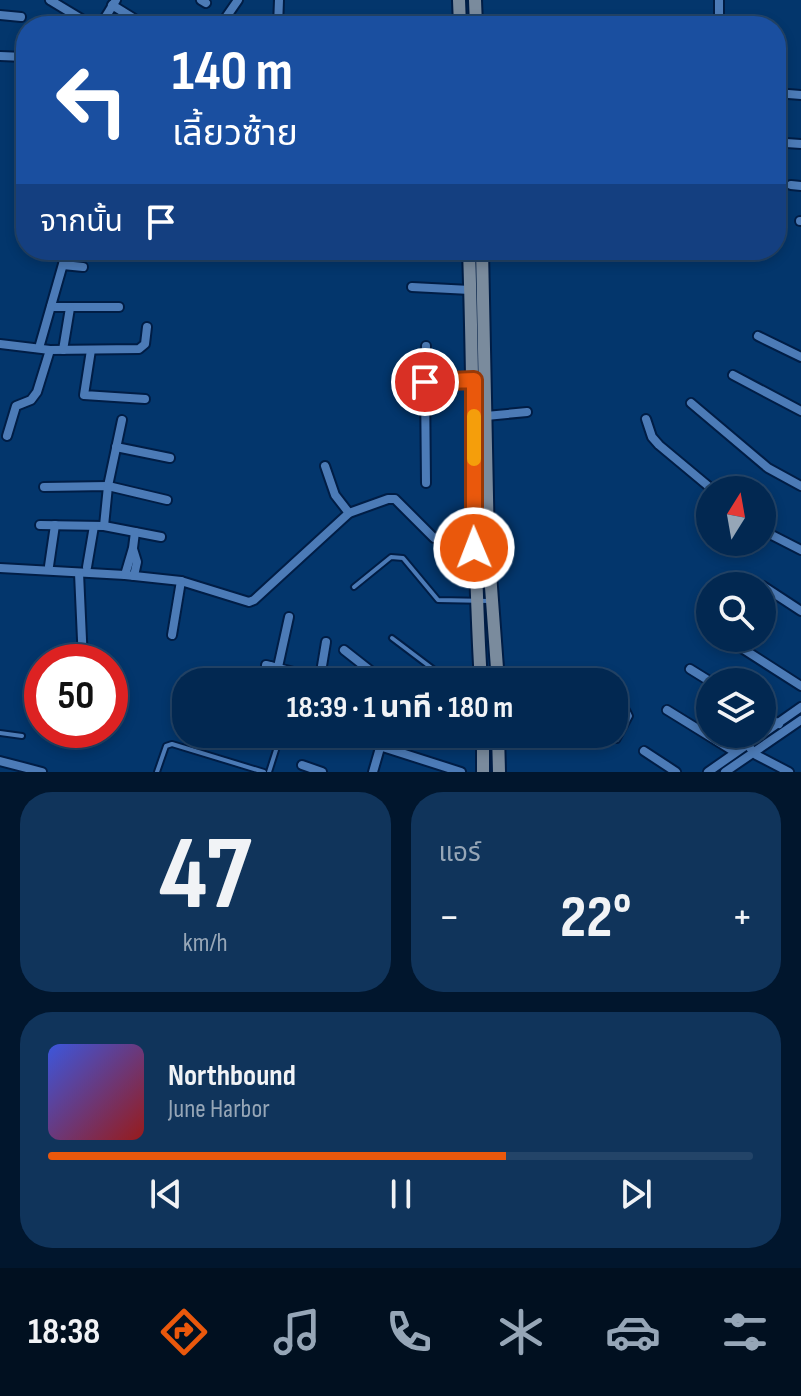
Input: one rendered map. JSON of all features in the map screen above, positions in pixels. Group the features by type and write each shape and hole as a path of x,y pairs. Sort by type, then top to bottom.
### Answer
{"main road":[{"path":"469,260 474,380 473,528 480,668"},
{"path":"482,260 492,601 497,668"},
{"path":"480,748 483,772"},
{"path":"498,748 499,772"}],"street":[{"path":"50,0 76,16"},
{"path":"114,3 132,16"},
{"path":"786,143 801,144"},
{"path":"791,185 801,186"},
{"path":"39,348 64,260"},
{"path":"63,265 83,267"},
{"path":"412,287 470,290"},
{"path":"51,307 119,307"},
{"path":"63,350 70,308"},
{"path":"0,344 50,350 144,347 147,327"},
{"path":"758,336 801,357"},
{"path":"426,346 426,483"},
{"path":"7,436 16,406 31,400 37,392 50,350"},
{"path":"91,350 84,395 145,399"},
{"path":"733,375 801,411"},
{"path":"425,382 474,380"},
{"path":"691,403 768,468 801,486"},
{"path":"486,416 527,412"},
{"path":"646,419 652,437 659,445 696,476"},
{"path":"104,526 108,486 122,420"},
{"path":"116,447 170,458"},
{"path":"325,466 335,495 349,513"},
{"path":"44,487 108,486 167,500"},
{"path":"0,568 181,581 242,601 254,600 349,513 388,499 395,499 434,538 473,528"},
{"path":"40,525 104,526 161,537"},
{"path":"49,566 55,525"},
{"path":"87,567 94,526"},
{"path":"130,576 137,562 133,548 135,532"},
{"path":"776,537 801,550"},
{"path":"79,573 82,644"},
{"path":"172,635 181,581"},
{"path":"776,595 801,611"},
{"path":"279,668 271,666 289,617"},
{"path":"322,668 326,642"},
{"path":"344,650 367,668"},
{"path":"748,652 801,686"},
{"path":"690,669 696,673"},
{"path":"776,726 801,707"},
{"path":"667,710 735,752"},
{"path":"776,734 801,720"},
{"path":"373,772 380,748"},
{"path":"387,748 461,772"},
{"path":"725,772 750,748"},
{"path":"708,772 735,752 750,748 789,772"},
{"path":"644,751 676,772"},
{"path":"0,761 42,772"},
{"path":"302,765 322,772"}],"lane":[{"path":"354,587 391,557 397,556 403,558 434,598 492,601"},
{"path":"392,638 432,668"},
{"path":"0,733 22,736"},
{"path":"157,772 166,746 172,744 267,772 276,750"}],"slow traffic":[{"path":"474,416 474,459"}],"route":[{"path":"425,382 474,380 474,548"}]}
